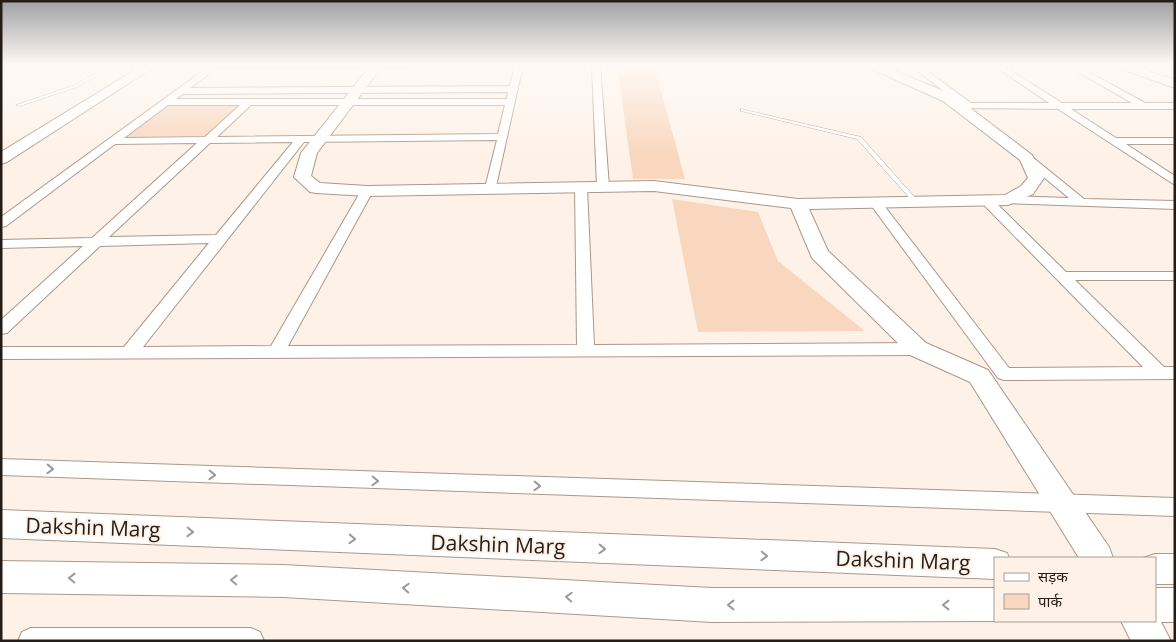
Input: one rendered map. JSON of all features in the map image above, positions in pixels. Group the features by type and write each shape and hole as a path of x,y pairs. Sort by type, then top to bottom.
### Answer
{"street":[{"path":"1,150 90,95"},
{"path":"1,159 103,95"},
{"path":"1,223 175,95"},
{"path":"354,95 309,152 302,177 316,188 367,191 654,186 798,204 1008,200 1175,205"},
{"path":"491,188 513,95"},
{"path":"598,95 603,186"},
{"path":"942,95 964,106 1175,106"},
{"path":"951,95 1081,202"},
{"path":"1043,95 1171,177"},
{"path":"1123,95 1143,106"},
{"path":"165,102 511,102"},
{"path":"1,329 249,102"},
{"path":"112,141 503,137"},
{"path":"129,352 302,138"},
{"path":"1113,141 1175,141"},
{"path":"1008,200 1027,190 1036,178 1027,158"},
{"path":"580,187 586,350"},
{"path":"276,351 367,191"},
{"path":"987,201 1062,276 1167,373"},
{"path":"875,202 1004,374"},
{"path":"798,204 819,254 918,349 979,376 1004,374 1167,373"},
{"path":"1,244 220,239"},
{"path":"1062,276 1175,276"},
{"path":"1,352 918,349"},
{"path":"979,376 1096,557"},
{"path":"1,467 1175,507"},
{"name":"Dakshin Marg","path":"1,524 994,564"},
{"path":"1156,568 1175,569"},
{"path":"1,578 283,581 712,605 994,605"},
{"path":"1156,620 1175,605"},
{"path":"31,641 251,641"}],"lane":[{"path":"18,105 49,95"},
{"path":"743,110 859,138 916,202"}],"green space":[{"path":"621,95 662,95 685,179 633,179"},
{"path":"166,106 240,106 207,136 126,137"},
{"path":"672,199 758,212 778,261 865,331 698,332"}]}
